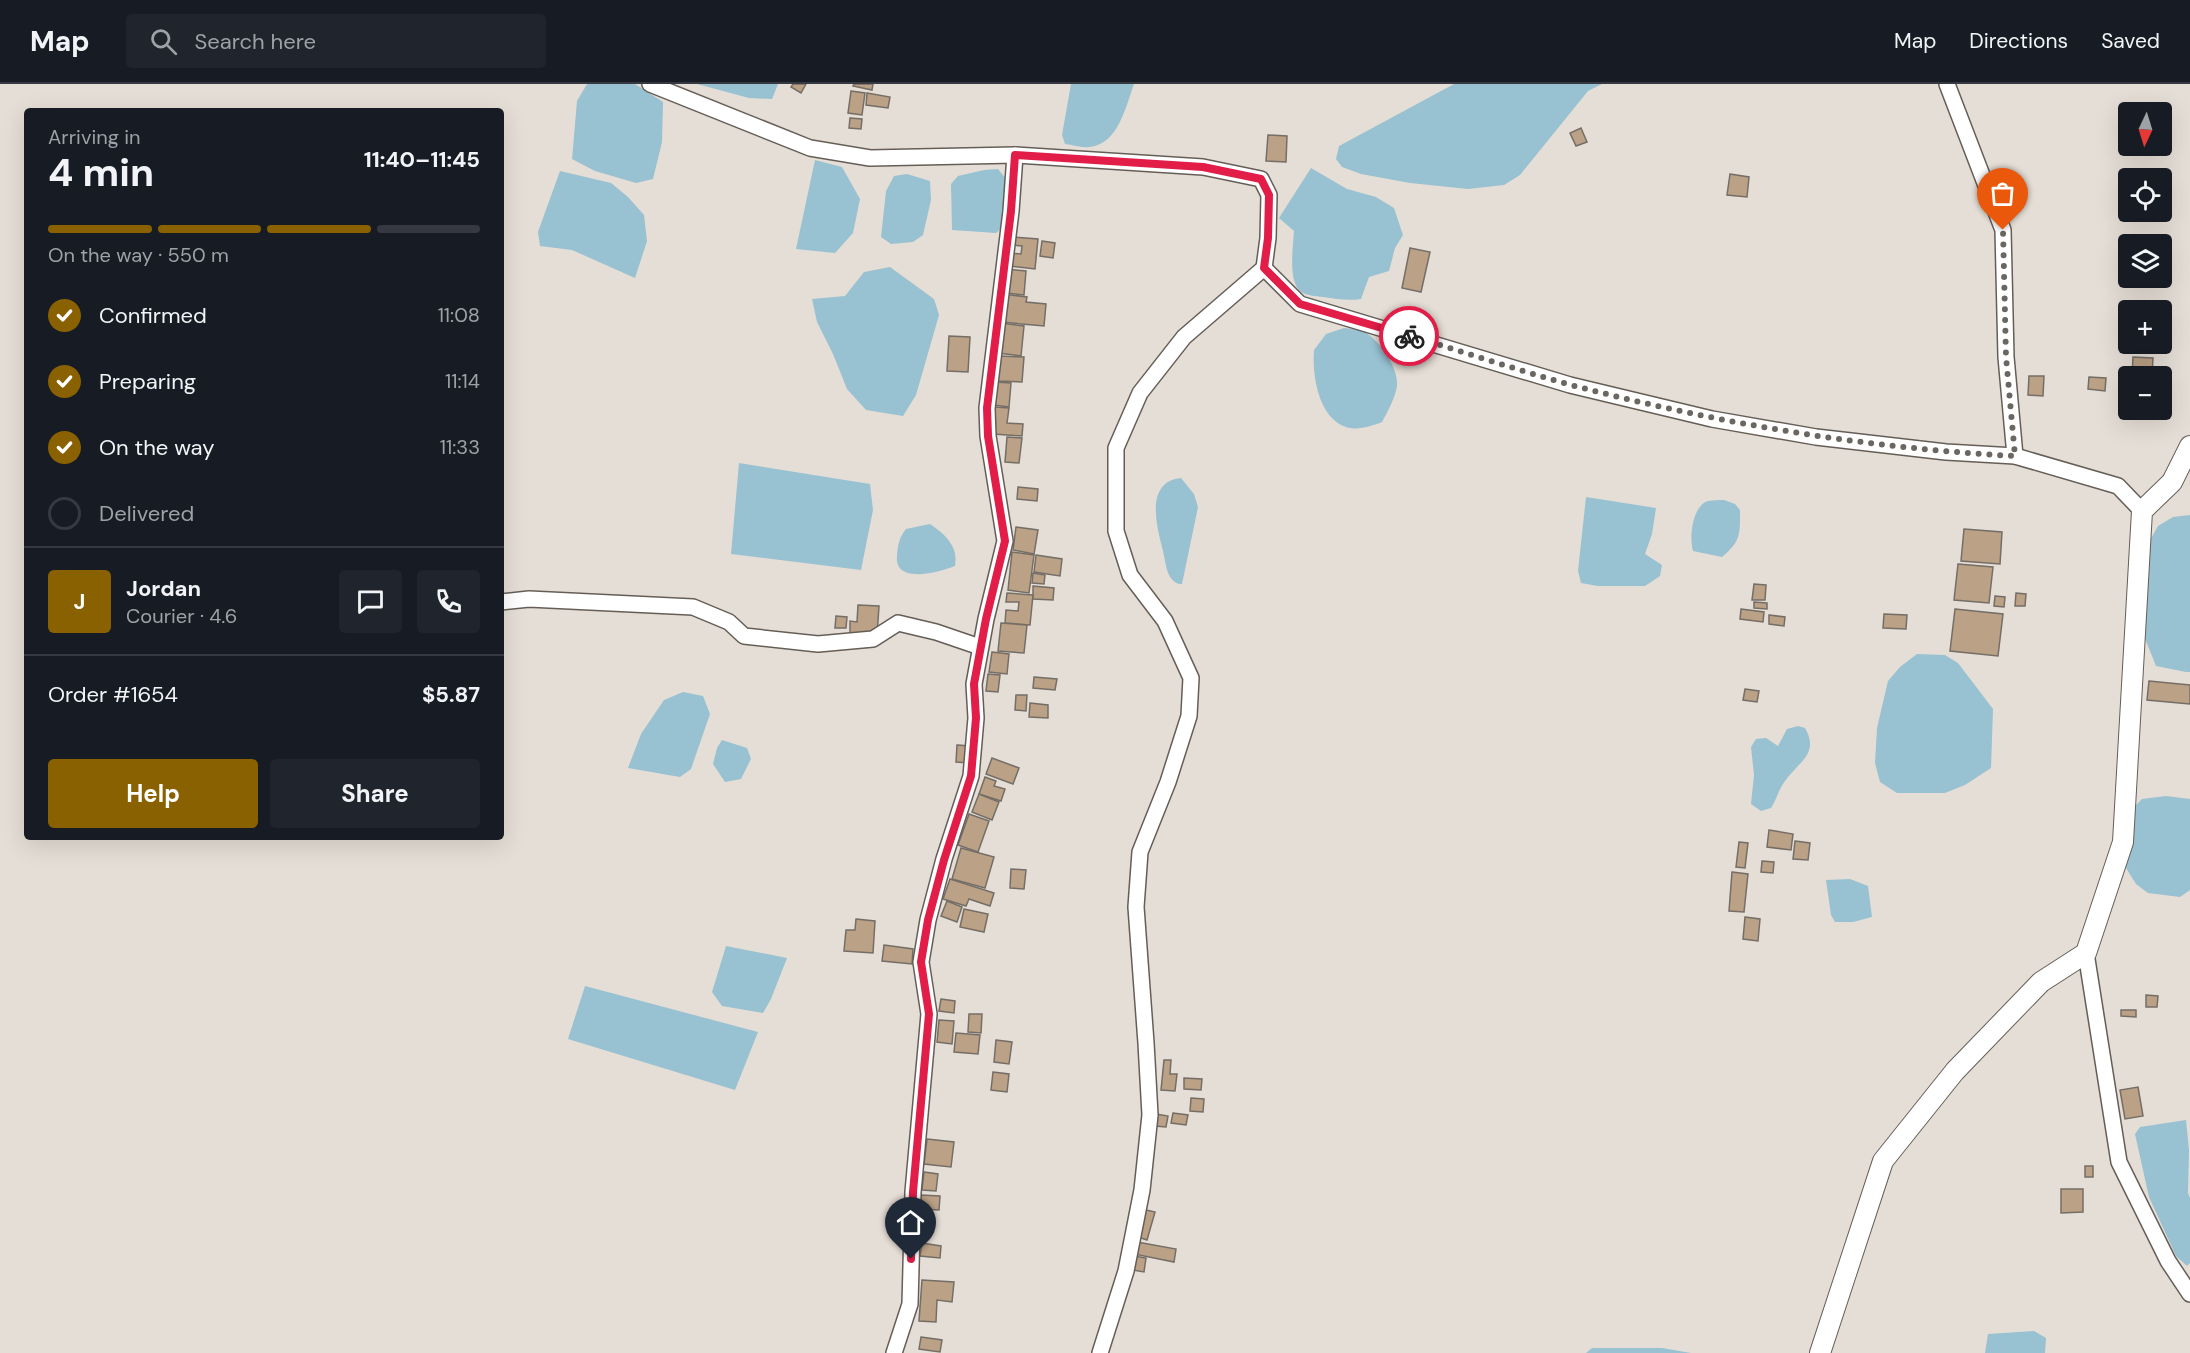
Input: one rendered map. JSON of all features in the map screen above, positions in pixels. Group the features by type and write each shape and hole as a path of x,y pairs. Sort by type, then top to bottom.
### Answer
{"street":[{"path":"650,84 810,148 870,158 1015,155 1203,167 1261,179 1269,195 1268,238 1264,268 1184,337 1140,393 1116,448 1116,531 1130,575 1165,621 1191,678 1189,716 1168,782 1140,852 1136,907 1150,1115 1142,1190 1126,1271 1100,1353"},
{"path":"1947,84 2003,230 2006,357 2015,456"},
{"path":"894,1353 910,1304 913,1192 929,1014 921,962 928,920 944,860 971,776 976,718 974,684 980,647 1005,541 988,436 987,408 1011,211 1015,155"},
{"path":"1264,268 1300,304 1570,385 1712,419 1816,437 1946,453 2015,456 2118,486 2142,511"},
{"path":"2190,446 2172,482 2142,511 2123,842 2086,953 2119,1162 2168,1261 2190,1294"},
{"path":"504,602 530,599 693,607 729,622 744,636 818,644 873,639 898,623 936,632 980,647"},
{"path":"1820,1353 1883,1161 1955,1071 2033,990 2041,982 2086,953"}],"water":[{"path":"587,84 635,84 663,102 662,142 653,179 636,183 595,171 572,159 577,101"},
{"path":"697,84 778,84 772,99 749,98"},
{"path":"1071,84 1134,84 1124,113 1114,132 1099,145 1086,147 1065,144 1062,135"},
{"path":"1454,84 1602,84 1588,91 1520,175 1504,185 1468,189 1410,183 1361,174 1342,167 1336,159 1339,146"},
{"path":"815,160 842,167 860,199 853,233 835,253 796,249"},
{"path":"1311,168 1347,189 1376,197 1394,208 1403,235 1395,248 1389,271 1369,277 1361,299 1342,300 1311,296 1302,293 1296,286 1292,263 1294,231 1279,218"},
{"path":"998,169 1006,179 1006,224 996,233 952,230 951,184 958,176"},
{"path":"560,171 611,183 644,215 647,241 635,278 572,250 540,246 538,232"},
{"path":"907,174 930,181 931,200 923,235 913,242 891,244 881,237 886,191 894,176"},
{"path":"890,267 934,299 939,315 916,395 903,416 866,410 847,389 817,322 812,299 845,296 864,272"},
{"path":"1344,328 1363,331 1375,340 1387,355 1397,379 1395,395 1382,422 1364,428 1346,427 1329,415 1316,383 1314,350 1326,334"},
{"path":"739,463 870,484 873,510 861,570 731,554"},
{"path":"1181,478 1194,494 1198,507 1182,584 1179,584 1174,582 1168,572 1158,530 1156,507 1157,497 1162,488 1169,481"},
{"path":"1586,497 1656,508 1652,534 1645,554 1662,565 1660,576 1645,586 1598,586 1581,583 1578,571"},
{"path":"1724,500 1735,504 1740,510 1739,531 1733,546 1722,557 1693,551 1691,538 1698,509 1708,501"},
{"path":"2190,515 2190,672 2186,672 2156,666 2142,631 2149,542 2158,526 2173,517"},
{"path":"930,524 941,532 953,547 955,566 919,574 903,571 898,565 897,556 902,535 906,529"},
{"path":"1917,654 1945,655 1958,663 1993,709 1991,768 1965,785 1945,793 1897,793 1880,782 1875,763 1877,728 1888,681 1900,667"},
{"path":"683,692 703,696 710,714 691,769 680,777 628,768 641,734 664,700"},
{"path":"1798,726 1805,728 1809,737 1809,751 1783,784 1771,808 1761,811 1751,804 1754,775 1751,747 1756,739 1766,738 1778,746 1787,729"},
{"path":"722,740 747,748 751,759 741,779 725,782 713,764 717,748"},
{"path":"2166,796 2190,799 2190,890 2180,897 2148,893 2136,884 2126,868 2136,805 2142,799"},
{"path":"1850,879 1868,886 1872,917 1853,922 1835,922 1831,915 1826,880"},
{"path":"726,946 787,958 763,1013 722,1006 712,992"},
{"path":"585,986 758,1032 735,1090 568,1039"},
{"path":"2186,1120 2190,1198 2190,1263 2187,1266 2176,1256 2149,1197 2135,1134 2140,1127"},
{"path":"2034,1331 2046,1338 2045,1353 1985,1353 1988,1334"},
{"path":"1592,1348 1662,1348 1691,1353 1586,1353"}],"building":[{"path":"793,84 806,84 801,93 791,87"},
{"path":"854,84 873,84 872,90 853,86"},
{"path":"851,91 865,93 862,115 848,113"},
{"path":"867,93 890,97 888,108 866,105"},
{"path":"850,118 862,119 861,129 849,128"},
{"path":"1581,128 1587,142 1576,146 1570,133"},
{"path":"1268,135 1287,136 1286,162 1266,161"},
{"path":"1730,174 1749,177 1747,197 1727,195"},
{"path":"1012,237 1038,239 1035,269 1010,266 1011,253 1021,254 1022,246 1012,245"},
{"path":"1042,241 1055,243 1053,258 1040,256"},
{"path":"1410,248 1430,252 1421,292 1402,288"},
{"path":"1007,269 1026,271 1024,295 1005,293"},
{"path":"1003,294 1027,297 1026,302 1046,304 1044,326 1001,322"},
{"path":"1001,323 1024,326 1021,356 998,353"},
{"path":"949,336 970,337 968,372 947,371"},
{"path":"999,356 1024,357 1022,382 997,381"},
{"path":"2133,357 2153,358 2153,366 2133,366"},
{"path":"2029,376 2044,376 2043,396 2028,395"},
{"path":"2089,377 2106,378 2105,391 2088,389"},
{"path":"996,382 1011,383 1009,407 994,405"},
{"path":"995,407 1009,408 1007,423 1023,424 1022,436 993,434"},
{"path":"1007,437 1022,438 1019,463 1005,462"},
{"path":"1018,487 1038,489 1037,501 1017,499"},
{"path":"1016,527 1038,530 1034,554 1013,550"},
{"path":"1964,529 2002,532 2000,564 1961,561"},
{"path":"1012,552 1034,555 1029,593 1008,590"},
{"path":"1036,555 1062,559 1060,576 1034,572"},
{"path":"1958,564 1993,567 1989,603 1954,600"},
{"path":"1033,573 1045,575 1044,584 1032,583"},
{"path":"1754,584 1766,585 1765,600 1752,600"},
{"path":"1033,586 1054,588 1053,600 1033,599"},
{"path":"1007,593 1033,595 1030,625 1005,623 1006,610 1018,611 1019,602 1006,602"},
{"path":"2016,593 2026,594 2025,606 2015,606"},
{"path":"1995,596 2005,597 2004,607 1994,606"},
{"path":"1754,602 1767,603 1767,609 1754,608"},
{"path":"858,605 879,606 877,636 850,635 850,621 857,622"},
{"path":"1741,609 1764,612 1763,622 1740,619"},
{"path":"1955,609 2003,614 1998,656 1950,651"},
{"path":"1884,614 1907,615 1906,629 1883,628"},
{"path":"1769,615 1785,617 1784,626 1769,624"},
{"path":"836,616 847,617 846,628 835,628"},
{"path":"1001,623 1027,625 1024,653 998,651"},
{"path":"992,652 1009,654 1007,674 989,672"},
{"path":"988,674 1000,675 998,692 986,691"},
{"path":"1034,677 1057,679 1055,690 1033,688"},
{"path":"2149,681 2190,685 2190,704 2147,700"},
{"path":"1745,689 1759,691 1757,702 1743,700"},
{"path":"1016,695 1027,695 1026,711 1015,710"},
{"path":"1030,703 1048,705 1048,718 1029,717"},
{"path":"957,745 971,746 970,763 956,762"},
{"path":"992,758 1019,768 1013,784 986,774"},
{"path":"985,777 996,781 994,786 1005,789 1001,801 979,794"},
{"path":"979,794 999,802 992,820 972,812"},
{"path":"969,814 989,821 978,852 958,845"},
{"path":"1769,830 1793,834 1791,850 1767,847"},
{"path":"1795,841 1810,843 1808,860 1793,859"},
{"path":"1739,842 1748,843 1745,868 1736,867"},
{"path":"961,848 994,857 985,888 952,879"},
{"path":"1762,861 1774,862 1773,873 1761,872"},
{"path":"1011,869 1026,870 1024,889 1010,888"},
{"path":"1732,872 1748,874 1744,912 1729,911"},
{"path":"950,879 994,893 990,906 969,899 966,906 943,899"},
{"path":"947,901 962,907 957,922 941,916"},
{"path":"964,909 988,914 984,932 960,927"},
{"path":"1745,917 1760,919 1758,941 1743,939"},
{"path":"856,919 875,921 873,953 844,951 846,930 855,930"},
{"path":"884,945 913,949 912,964 882,961"},
{"path":"2146,995 2158,996 2157,1007 2146,1007"},
{"path":"941,999 955,1001 954,1013 939,1011"},
{"path":"2121,1010 2136,1010 2136,1017 2121,1016"},
{"path":"969,1014 982,1014 981,1033 968,1032"},
{"path":"939,1020 954,1021 952,1044 937,1042"},
{"path":"956,1033 980,1035 978,1054 954,1052"},
{"path":"996,1040 1012,1042 1009,1064 994,1062"},
{"path":"1164,1060 1171,1060 1170,1074 1177,1074 1175,1091 1161,1090"},
{"path":"993,1072 1009,1074 1007,1092 991,1090"},
{"path":"1184,1078 1202,1079 1201,1090 1184,1089"},
{"path":"2138,1087 2143,1116 2125,1119 2120,1090"},
{"path":"1191,1098 1204,1099 1203,1112 1190,1111"},
{"path":"1173,1113 1188,1115 1186,1125 1171,1123"},
{"path":"1156,1114 1168,1116 1166,1127 1155,1126"},
{"path":"927,1139 954,1142 951,1167 924,1164"},
{"path":"2085,1166 2093,1166 2093,1177 2085,1177"},
{"path":"924,1172 938,1174 936,1191 922,1190"},
{"path":"2061,1189 2083,1189 2083,1212 2061,1213"},
{"path":"920,1195 940,1196 939,1210 919,1209"},
{"path":"1142,1209 1155,1212 1147,1240 1135,1236"},
{"path":"1137,1242 1176,1249 1174,1262 1134,1254"},
{"path":"922,1243 941,1246 940,1258 920,1256"},
{"path":"1134,1256 1146,1258 1144,1272 1132,1270"},
{"path":"922,1280 954,1282 952,1302 937,1300 936,1322 919,1321"},
{"path":"921,1337 942,1340 940,1352 919,1349"}],"way so far":[{"path":"1409,336 1570,385 1712,419 1816,437 1946,453 2015,456 2006,357 2003,230"}],"route":[{"path":"911,1259 913,1192 929,1014 921,962 928,920 944,860 971,776 976,718 974,684 986,619 1005,541 998,486 988,436 987,408 1011,211 1015,155 1203,167 1261,179 1269,195 1268,238 1264,268 1300,304 1409,336"}]}
